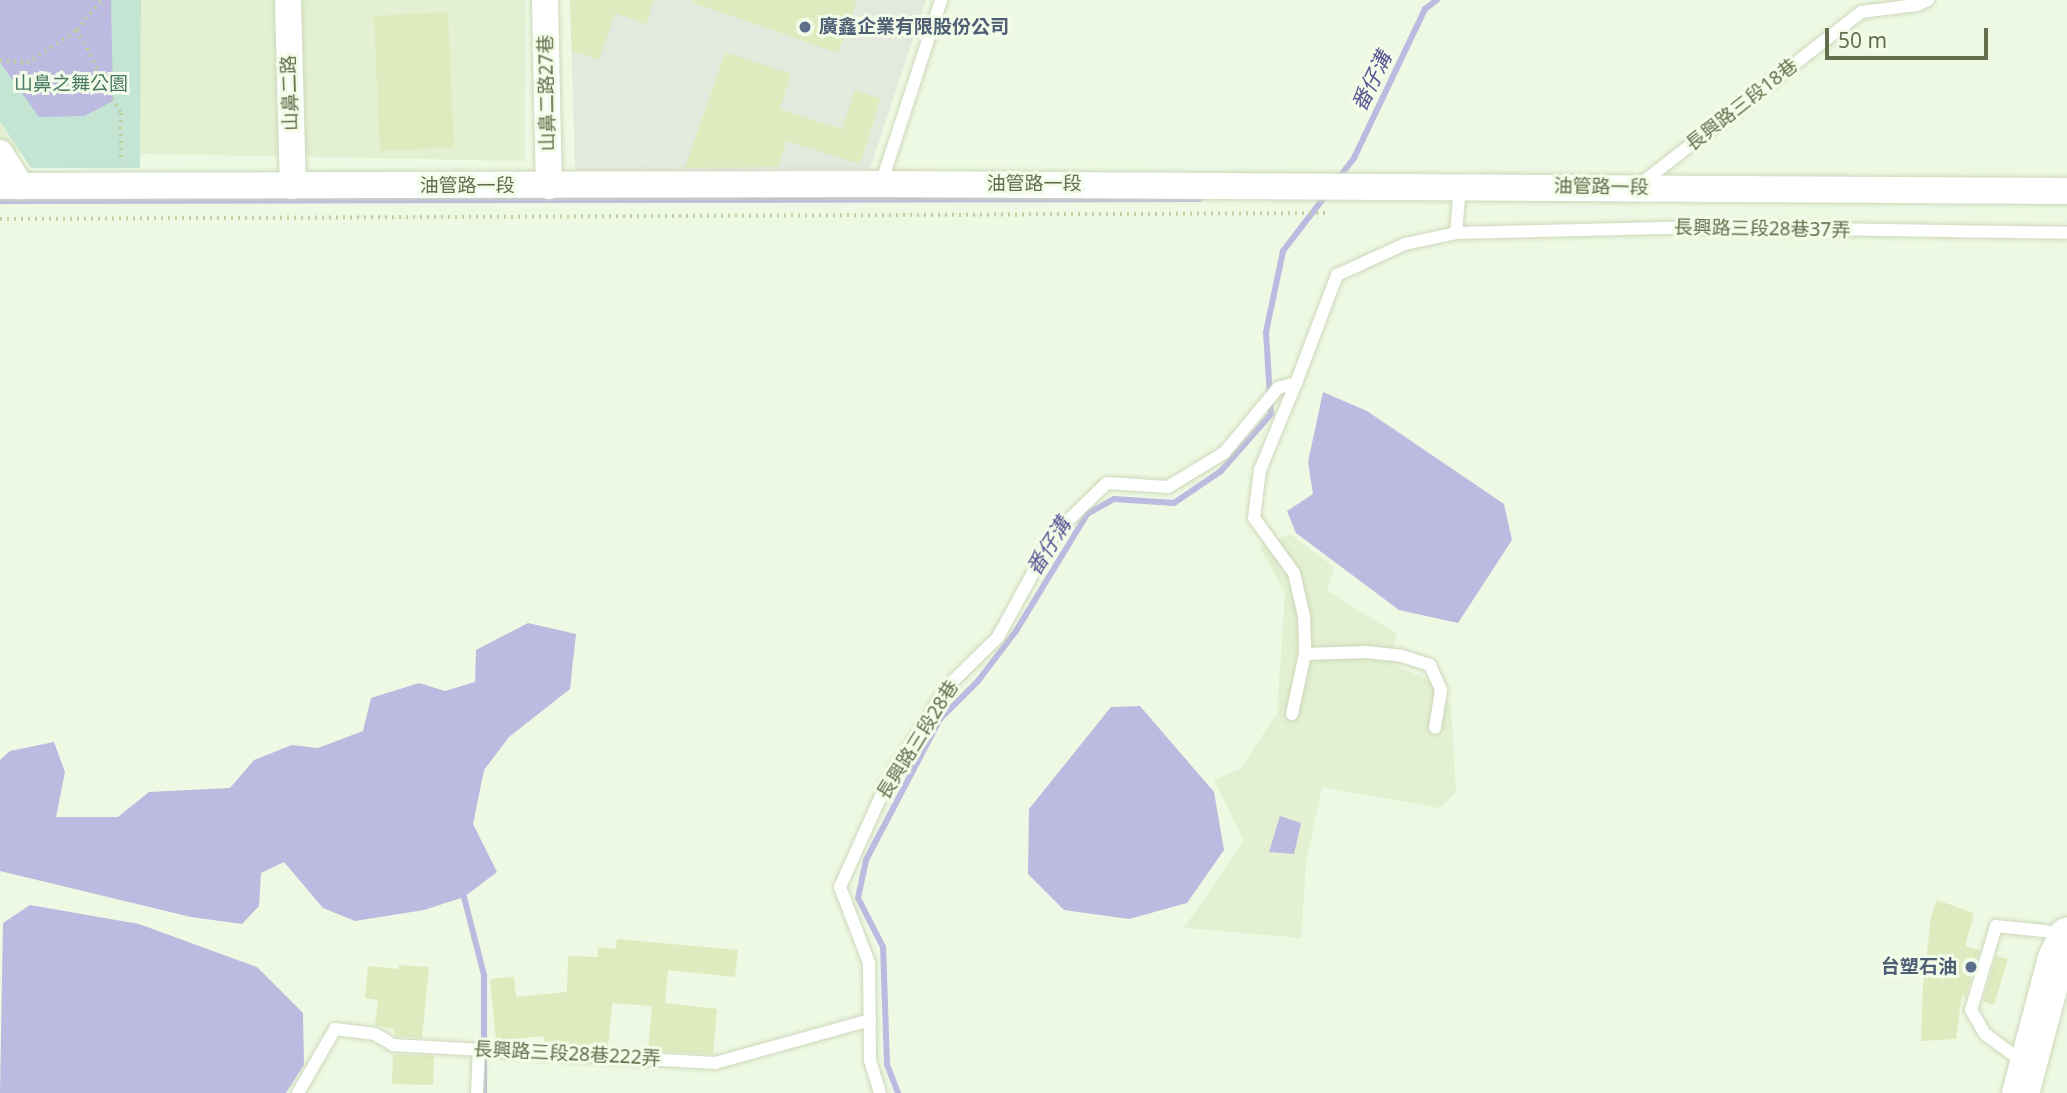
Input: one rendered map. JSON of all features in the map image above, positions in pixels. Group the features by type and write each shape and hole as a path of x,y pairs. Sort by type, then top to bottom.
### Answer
{"street":[{"name":"山鼻二路","path":"288,0 293,186"},
{"name":"山鼻二路27巷","path":"545,0 549,186"},
{"path":"0,153 10,186"},
{"name":"油管路一段","path":"10,186 881,184 2067,191"},
{"path":"2024,1080 2056,958 2067,934"}],"lane":[{"path":"881,184 941,0"},
{"name":"長興路三段18巷","path":"1635,187 1861,12 1917,5 1928,0"},
{"path":"1292,714 1305,653 1304,616 1294,573 1254,518 1260,470 1337,275 1405,244 1456,233 1460,186"},
{"name":"長興路三段28巷37弄","path":"1456,233 1695,227 2067,233"},
{"name":"長興路三段28巷","path":"880,1093 870,1060 869,962 840,887 887,783 948,687 998,636 1055,533 1107,483 1168,487 1224,453 1278,388 1296,383"},
{"path":"1305,653 1366,652 1402,656 1430,665 1441,690 1435,728"},
{"path":"2024,1080 1985,1034 1971,1010 1996,926 2067,934"},
{"name":"長興路三段28巷222弄","path":"298,1093 335,1029 375,1034 394,1045 715,1063 870,1020"},
{"path":"477,1093 479,1049"}],"path":[{"path":"0,60 27,63 77,30 101,0"},
{"path":"77,30 121,113 121,186"},
{"path":"0,219 1321,213"}],"shaded area":[{"path":"0,0 525,0 525,161 0,151"},
{"path":"570,0 926,0 870,169 575,170"},
{"path":"1290,534 1334,567 1327,591 1396,633 1393,665 1427,679 1451,705 1456,792 1439,808 1322,787 1306,862 1301,938 1184,928 1244,841 1214,780 1240,769 1277,713 1285,593 1260,548"}],"green space":[{"name":"山鼻之舞公園","path":"0,0 141,0 140,168 31,168 0,121"}],"water":[{"path":"0,0 111,0 113,101 84,116 39,117 0,62"},
{"path":"1323,392 1367,411 1504,504 1512,540 1458,623 1399,610 1296,533 1287,511 1313,494 1308,462"},
{"path":"528,623 576,634 570,689 509,737 484,770 473,824 497,872 464,897 424,910 355,921 323,908 284,862 261,873 259,906 242,924 191,917 0,871 0,760 10,751 54,742 65,772 56,817 118,817 149,792 230,788 254,760 292,745 318,748 363,731 371,698 419,683 445,691 475,682 476,650"},
{"path":"1140,706 1214,792 1224,850 1187,903 1129,919 1064,910 1028,874 1029,809 1111,707"},
{"path":"1280,816 1301,823 1294,854 1269,852"},
{"path":"30,905 139,924 257,967 303,1013 304,1065 286,1093 0,1093 3,923"}],"building":[{"path":"570,0 654,0 646,24 615,13 599,60 572,51"},
{"name":"廣鑫企業有限股份公司","path":"694,0 857,0 838,53 694,3"},
{"path":"448,12 454,147 380,151 374,16"},
{"path":"725,52 791,74 780,109 842,129 855,90 881,99 860,164 787,141 778,167 685,168"},
{"path":"1937,900 1974,913 1965,946 1980,951 1966,996 1962,995 1956,1039 1921,1041 1923,985 1931,917"},
{"path":"617,939 738,950 735,977 668,970 665,1003 717,1009 713,1054 648,1051 652,1006 612,1003 608,1048 544,1045 544,1036 496,1041 490,979 514,977 516,997 567,992 568,956 598,957 598,947 616,949"},
{"path":"1996,956 2008,959 1994,1005 1983,1001"},
{"path":"399,965 429,967 422,1038 396,1036 393,1029 375,1025 378,1000 365,998 368,966 399,969"},
{"path":"393,1054 434,1056 433,1085 392,1084"}],"waterway":[{"name":"番仔溝","path":"1337,180 1354,158 1425,9 1437,0"},
{"name":"番仔溝","path":"898,1093 887,1065 883,947 858,898 866,860 940,719 978,681 1016,631 1087,514 1114,499 1174,503 1221,471 1271,414 1266,332 1283,251 1326,195"},
{"path":"0,201 1199,199"},
{"path":"464,897 484,975 484,1093"}],"place":[{"name":"廣鑫企業有限股份公司","path":"805,27"},
{"name":"台塑石油","path":"1971,967"}]}
